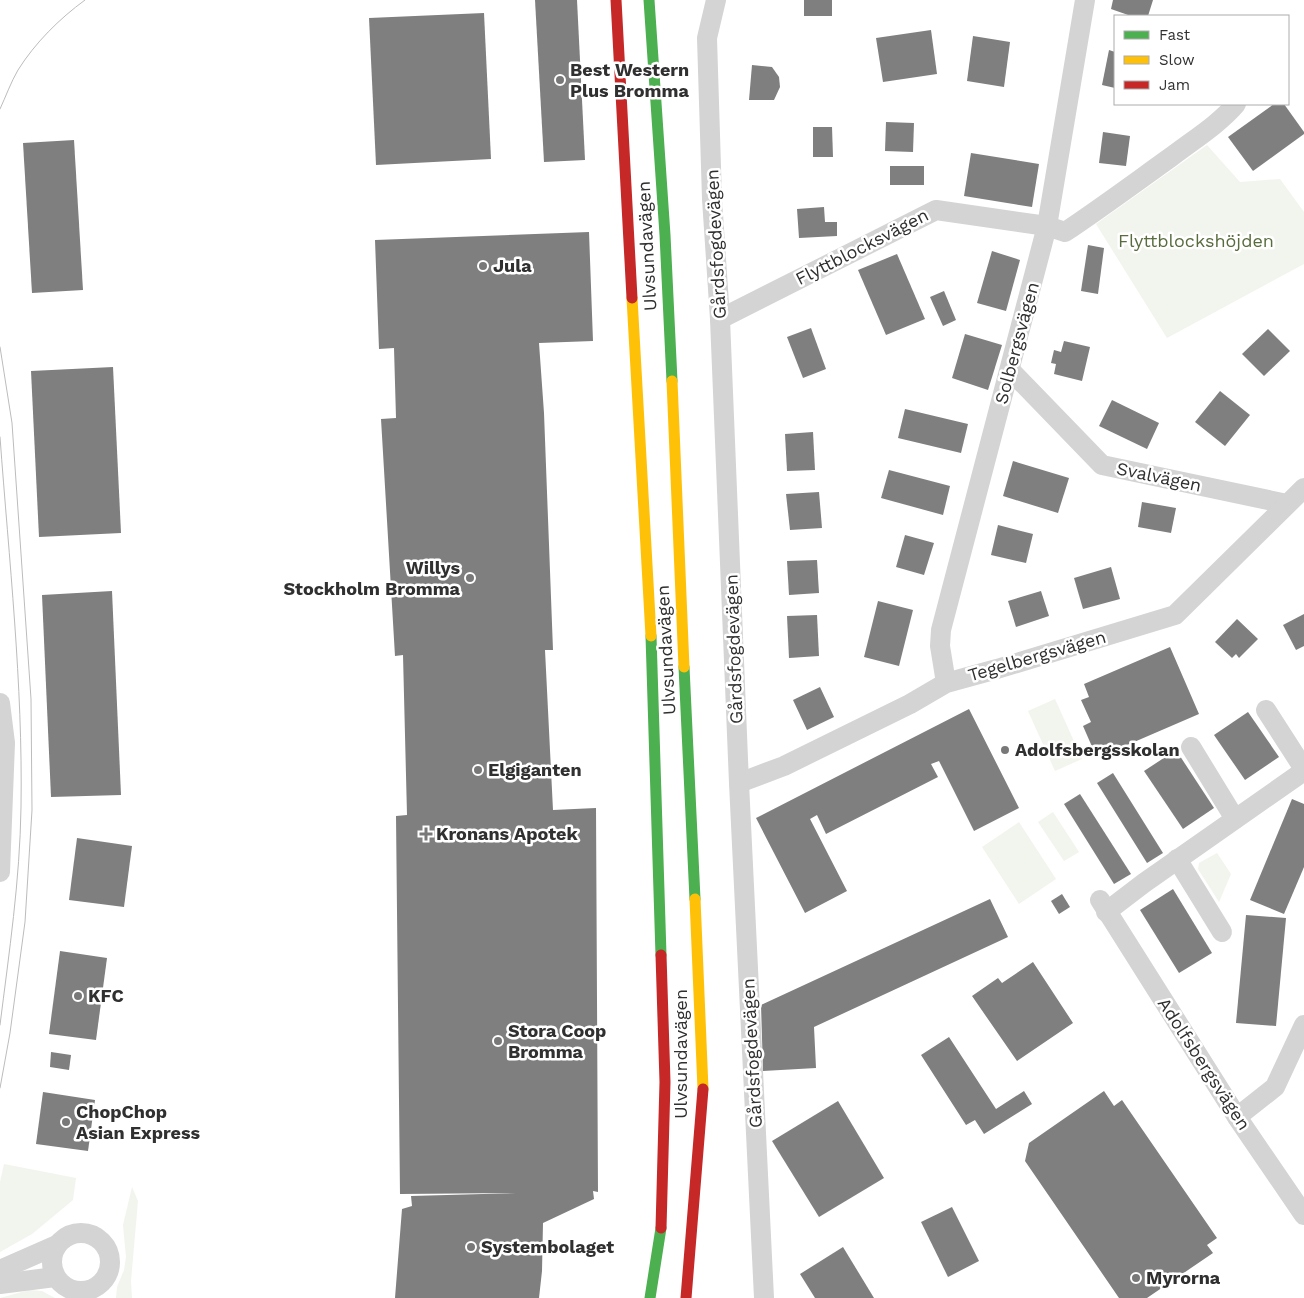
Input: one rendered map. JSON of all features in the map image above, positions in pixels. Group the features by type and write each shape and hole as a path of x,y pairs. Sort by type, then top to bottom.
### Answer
{"main road":[{"name":"Ulvsundavägen","path":"616,0 631,193 651,635 665,1082 661,1233 650,1298"},
{"name":"Ulvsundavägen","path":"649,0 656,192 665,235 703,1086 686,1298"}],"street":[{"name":"Gårdsfogdevägen","path":"716,0 707,38 712,199 720,318 739,783 764,1298"},
{"name":"Solbergsvägen","path":"946,683 940,646 940,630 1047,226 1085,0"},
{"name":"Flyttblocksvägen","path":"720,318 936,210 1047,226 1065,232 1115,199 1202,134 1235,105"},
{"name":"Svalvägen","path":"1010,370 1102,465 1287,504"},
{"name":"Tegelbergsvägen","path":"739,783 784,766 910,704 946,683 1175,615 1304,488"},
{"path":"0,703 4,743 0,872"},
{"path":"1266,710 1304,770"},
{"path":"1191,747 1236,819"},
{"name":"Adolfsbergsvägen","path":"1304,770 1177,859 1103,906 1237,1117 1304,1215"},
{"path":"1177,859 1222,932"},
{"path":"1237,1117 1275,1087 1304,1025"},
{"path":"0,1270 57,1245 66,1237 83,1233 99,1239 108,1253 110,1262 102,1291 86,1291 72,1294 62,1285 55,1277 51,1261 57,1245"},
{"path":"0,1284 55,1277"}],"green space":[{"name":"Flyttblockshöjden","path":"1207,145 1240,182 1280,179 1304,212 1304,264 1167,338 1096,224"},
{"path":"1055,699 1082,759 1055,771 1028,711"},
{"path":"1053,812 1079,852 1064,861 1038,822"},
{"path":"1019,822 1056,879 1019,904 982,847"},
{"path":"1217,853 1231,874 1219,902 1198,869 1199,863"},
{"path":"4,1164 76,1178 73,1200 32,1234 0,1252 0,1182"},
{"path":"132,1187 138,1201 131,1281 132,1298 116,1298 117,1287 124,1270 126,1257 123,1225"},
{"path":"29,1290 42,1291 55,1298 0,1298"}],"building":[{"name":"Best Western Plus Bromma","path":"535,0 577,0 585,160 544,162"},
{"path":"804,0 832,0 832,16 804,16"},
{"path":"1113,0 1153,0 1148,15 1128,15 1111,9"},
{"path":"484,13 491,159 376,165 369,18"},
{"path":"931,30 937,74 883,82 876,38"},
{"path":"973,36 1010,42 1004,87 967,81"},
{"path":"1109,50 1114,52 1114,88 1102,85"},
{"path":"752,65 772,67 779,77 780,87 774,100 749,100"},
{"path":"1273,105 1285,105 1304,132 1304,134 1253,171 1228,137"},
{"path":"886,122 914,123 913,152 885,151"},
{"path":"813,127 832,127 833,157 813,157"},
{"path":"1103,132 1130,136 1126,166 1099,163"},
{"path":"74,140 83,290 32,293 23,143"},
{"path":"971,153 1039,164 1032,207 964,196"},
{"path":"890,166 924,166 924,185 890,185"},
{"path":"824,207 825,222 837,222 837,236 799,238 797,209"},
{"path":"589,232 593,341 539,343 544,413 553,650 545,650 553,810 596,808 598,1192 593,1191 594,1199 543,1223 542,1271 539,1298 395,1298 402,1209 412,1206 411,1196 516,1193 400,1194 396,816 407,815 403,655 395,656 381,419 396,418 394,348 379,349 375,240"},
{"path":"1088,245 1104,248 1098,294 1081,291"},
{"path":"992,251 1020,260 1006,311 977,303"},
{"path":"897,254 925,319 886,335 858,270"},
{"path":"944,291 956,320 943,326 930,297"},
{"path":"811,328 826,369 803,378 787,337"},
{"path":"1268,329 1290,351 1264,376 1242,354"},
{"path":"965,334 1002,345 988,390 952,378"},
{"path":"1064,341 1090,347 1082,381 1054,374 1056,364 1051,363 1054,350 1061,352"},
{"path":"113,367 121,533 39,537 31,371"},
{"path":"1220,391 1250,415 1225,446 1195,422"},
{"path":"1112,400 1159,423 1147,449 1099,426"},
{"path":"905,409 968,424 961,453 898,438"},
{"path":"813,432 815,470 787,471 785,434"},
{"path":"1013,461 1069,478 1058,513 1003,496"},
{"path":"889,470 950,486 943,515 881,498"},
{"path":"819,492 822,528 790,530 786,494"},
{"path":"1142,502 1176,508 1171,533 1138,527"},
{"path":"998,525 1033,534 1026,563 991,555"},
{"path":"905,535 934,543 924,575 896,567"},
{"path":"817,560 819,593 789,595 787,561"},
{"path":"1111,567 1120,599 1083,609 1074,578"},
{"path":"112,591 121,795 51,797 42,595"},
{"path":"1041,591 1049,616 1016,627 1008,601"},
{"path":"878,601 913,610 899,666 864,657"},
{"path":"1304,614 1304,646 1296,650 1283,625"},
{"path":"817,615 819,656 789,658 787,616"},
{"path":"1237,619 1258,639 1239,658 1236,654 1232,658 1215,642"},
{"path":"1170,647 1199,714 1097,758 1083,726 1091,722 1081,700 1089,697 1084,684"},
{"path":"820,687 834,717 807,730 793,700"},
{"path":"969,709 1019,808 974,831 939,761 931,764 938,777 826,834 817,815 810,819 847,891 805,913 756,818"},
{"path":"1248,712 1279,757 1245,780 1214,735"},
{"path":"1176,750 1214,808 1183,829 1144,771"},
{"path":"1113,773 1163,853 1147,863 1097,783"},
{"path":"1080,794 1131,874 1114,884 1064,804"},
{"path":"1292,799 1304,804 1304,867 1284,914 1250,900"},
{"path":"77,838 132,846 124,907 69,900"},
{"path":"1173,889 1212,953 1179,973 1140,910"},
{"path":"1062,894 1070,907 1059,914 1051,901"},
{"path":"990,899 1008,937 814,1027 816,1068 763,1071 761,1005"},
{"path":"1246,915 1286,918 1276,1026 1236,1023"},
{"name":"KFC","path":"60,951 107,958 96,1040 49,1034"},
{"path":"1033,962 1073,1023 1017,1061 972,996 998,978 1002,983"},
{"path":"949,1037 996,1109 1024,1091 1032,1104 984,1134 975,1120 966,1125 921,1055"},
{"path":"51,1052 71,1055 69,1070 50,1067"},
{"path":"1104,1091 1114,1106 1122,1100 1217,1238 1207,1245 1213,1253 1147,1298 1119,1298 1025,1161 1029,1143"},
{"name":"ChopChop Asian Express","path":"43,1092 95,1100 88,1151 36,1144"},
{"path":"838,1101 884,1178 819,1217 772,1141"},
{"path":"952,1207 979,1261 948,1277 921,1222"},
{"path":"843,1247 874,1298 815,1298 800,1274"}],"tram line":[{"path":"0,109 15,75 32,50 57,23 85,0"},
{"path":"0,347 12,423 31,699 32,810 25,922 10,1033 0,1088"},
{"path":"0,437 18,668 21,761 19,862 0,1025"}],"traffic: fast":[{"path":"649,0 665,235 672,381"},
{"path":"651,636 661,955"},
{"path":"684,667 695,899"},
{"path":"650,1298 661,1228"}],"traffic: slow":[{"path":"632,298 651,636"},
{"path":"672,381 684,667"},
{"path":"695,899 703,1089"}],"traffic: jam":[{"path":"616,0 632,298"},
{"path":"661,955 665,1082 661,1228"},
{"path":"686,1298 703,1089"}],"place":[{"name":"Best Western Plus Bromma","path":"560,80"},
{"name":"Jula","path":"483,266"},
{"name":"Willys Stockholm Bromma","path":"470,578"},
{"name":"Adolfsbergsskolan","path":"1005,750"},
{"name":"Elgiganten","path":"478,770"},
{"name":"Kronans Apotek","path":"426,834"},
{"name":"KFC","path":"78,996"},
{"name":"Stora Coop Bromma","path":"498,1041"},
{"name":"ChopChop Asian Express","path":"66,1122"},
{"name":"Systembolaget","path":"471,1247"},
{"name":"Myrorna","path":"1136,1278"}]}
